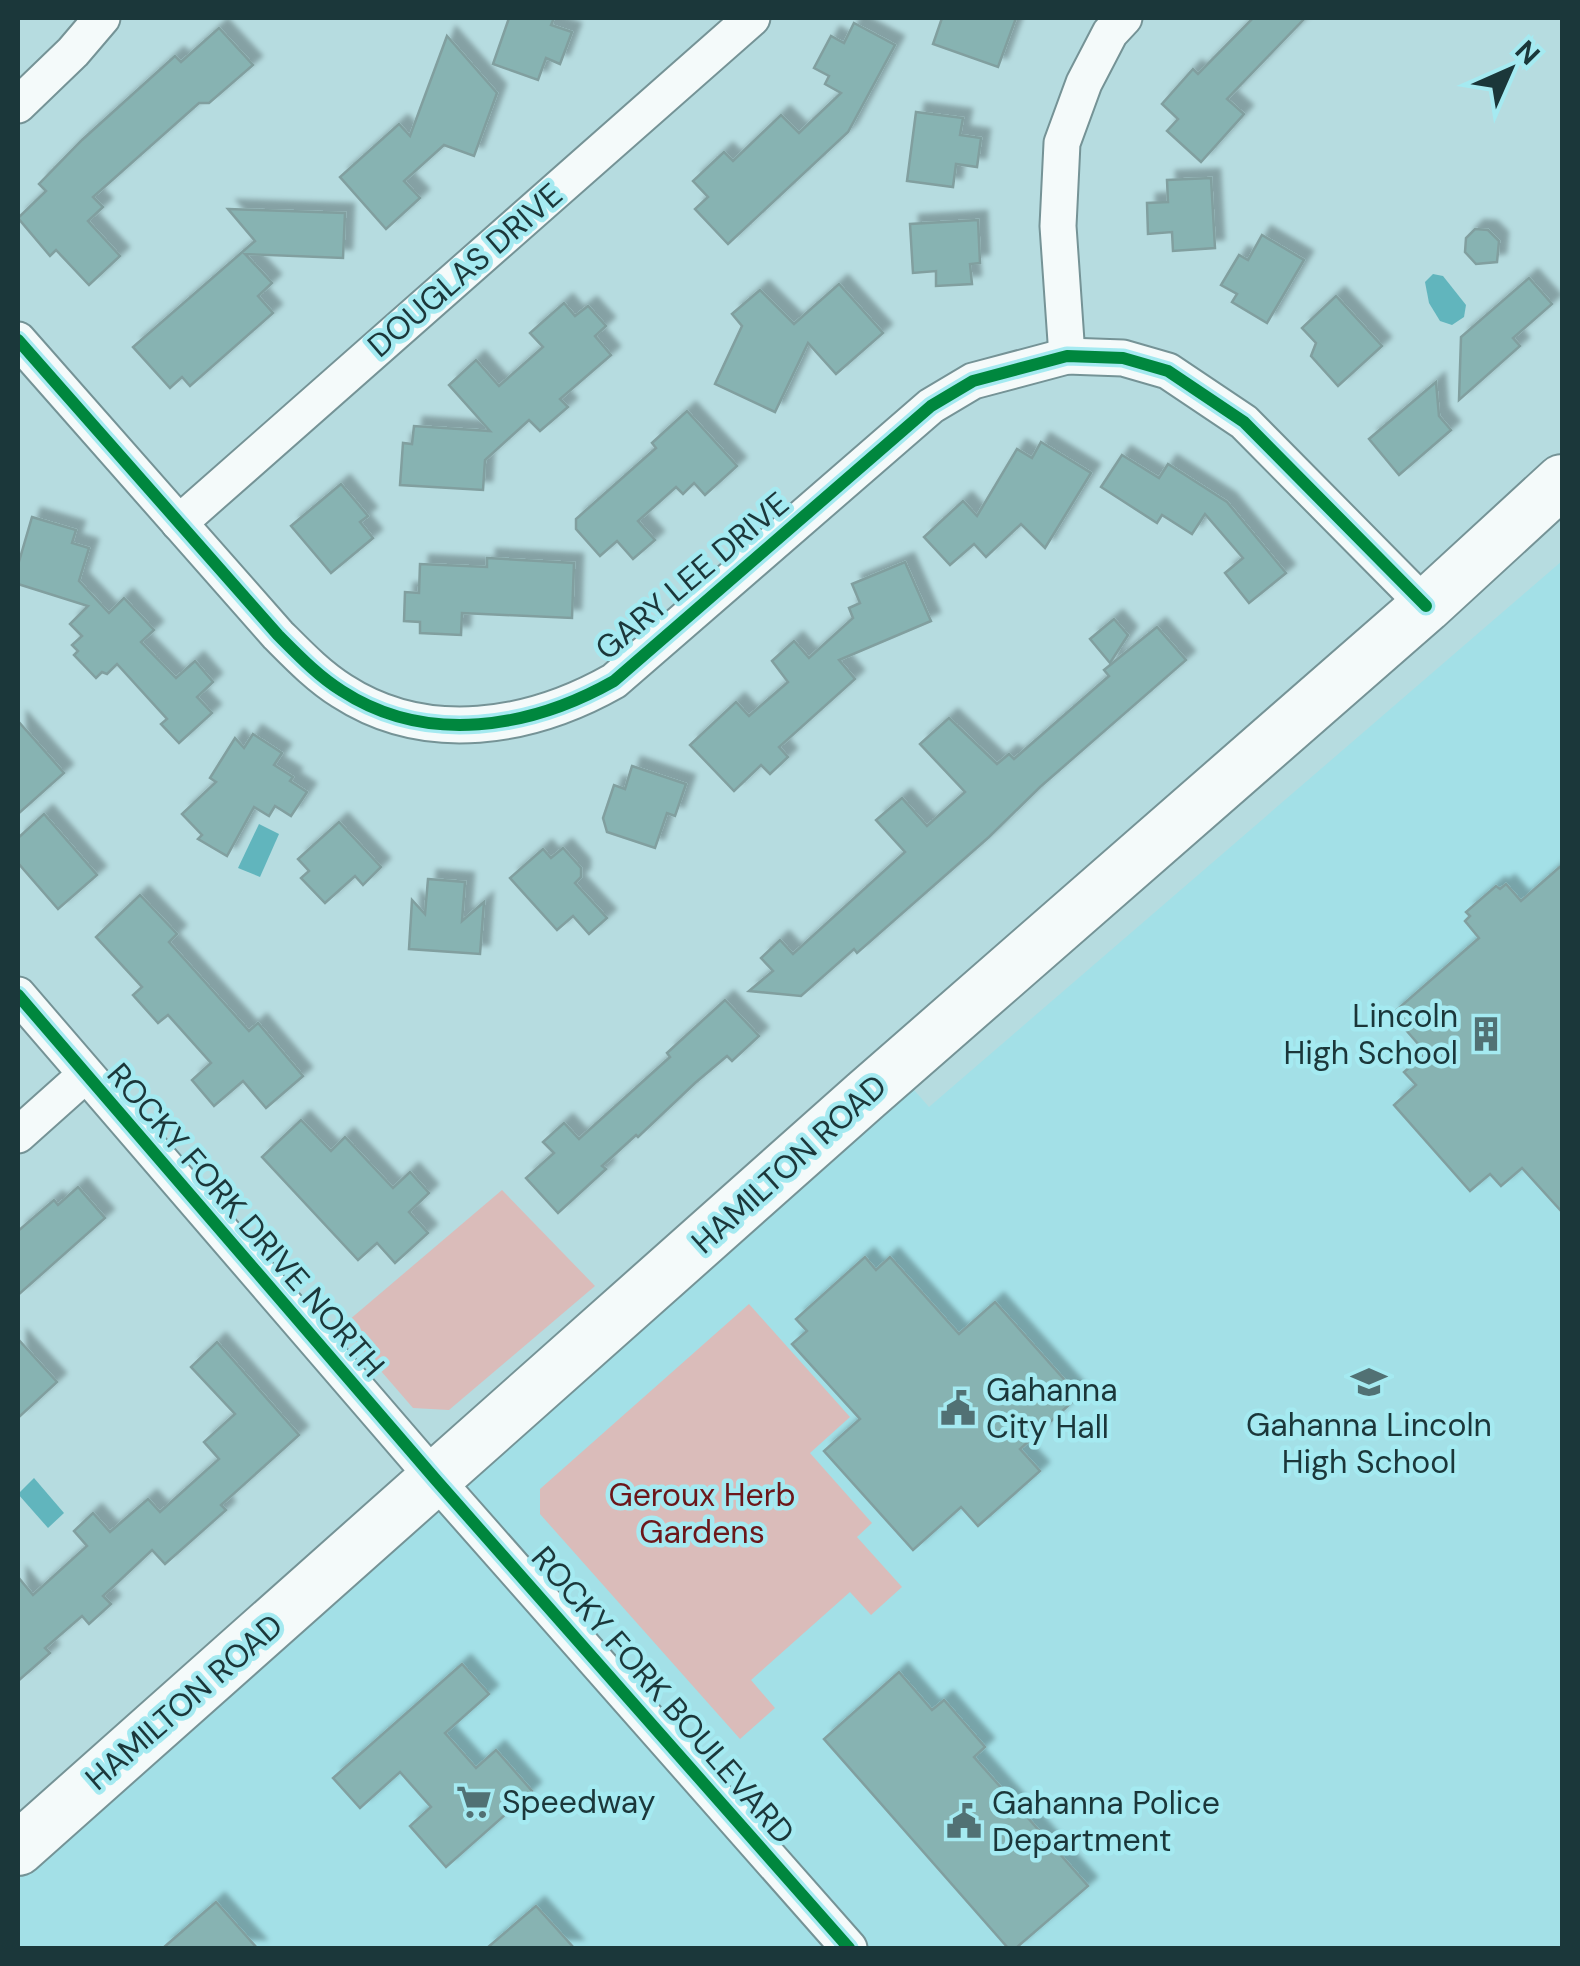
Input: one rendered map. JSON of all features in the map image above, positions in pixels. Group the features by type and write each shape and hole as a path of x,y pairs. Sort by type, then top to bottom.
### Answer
{"main road":[{"name":"HAMILTON ROAD","path":"18,1848 865,1096 1426,606 1562,481"}],"street":[{"path":"18,104 73,52 102,18"},
{"name":"DOUGLAS DRIVE","path":"179,524 752,18"},
{"path":"1067,356 1058,226 1062,142 1084,83 1110,32 1124,18"},
{"name":"GARY LEE DRIVE","path":"18,340 278,635 343,692 379,709 422,722 466,726 506,723 580,700 614,681 931,406 972,381 1067,356 1123,358 1168,371 1203,391 1244,422 1426,606"},
{"name":"ROCKY FORK DRIVE NORTH","path":"18,995 436,1480"},
{"path":"18,1135 84,1076"},
{"name":"ROCKY FORK BOULEVARD","path":"436,1480 849,1948"}],"shaded area":[{"path":"1433,274 1443,276 1466,305 1464,317 1452,325 1440,321 1429,303 1425,282"},
{"path":"1562,561 1562,1948 18,1948 18,1831 893,1066 929,1107"},
{"path":"259,824 279,834 260,877 238,868"},
{"path":"34,1478 64,1513 48,1528 18,1494"}],"green space":[{"path":"502,1190 595,1286 449,1410 413,1408 342,1326"},
{"name":"Geroux Herb Gardens","path":"749,1304 850,1417 810,1453 872,1523 857,1537 902,1587 871,1615 850,1592 751,1680 775,1708 740,1739 540,1514 540,1489"}],"building":[{"path":"509,18 554,18 551,25 572,32 560,64 546,58 538,80 493,64"},
{"path":"942,18 1016,18 998,67 933,44"},
{"path":"1253,18 1305,18 1227,99 1244,114 1201,162 1167,131 1178,119 1162,104 1193,69 1198,74"},
{"path":"854,23 895,45 848,132 728,244 695,209 708,197 693,181 724,152 733,161 781,115 799,133 841,93 825,84 829,76 814,68 831,36 844,43"},
{"path":"219,28 253,65 209,103 199,103 93,197 103,207 88,221 120,256 89,285 56,250 50,256 18,218 46,191 39,184 82,140 175,56 181,62"},
{"path":"447,36 497,93 474,156 444,145 404,181 420,198 386,229 340,177 399,124 410,136"},
{"path":"916,112 963,118 960,135 981,138 977,167 956,164 953,187 907,181"},
{"path":"1211,178 1215,248 1173,251 1172,232 1148,234 1147,203 1168,202 1167,180"},
{"path":"228,209 345,213 343,258 245,254 272,283 258,296 273,313 190,386 182,377 170,388 133,347 255,241"},
{"path":"978,220 980,263 970,264 972,284 936,286 936,271 913,273 910,224"},
{"path":"1475,229 1488,230 1499,241 1497,262 1476,264 1465,252 1466,238"},
{"path":"1262,235 1304,260 1267,323 1232,302 1237,294 1221,285 1239,255 1248,260"},
{"path":"1529,278 1552,304 1513,338 1520,346 1459,400 1461,337"},
{"path":"839,284 883,333 836,374 808,343 775,412 715,384 742,326 732,314 760,290 794,324"},
{"path":"1336,296 1382,346 1338,386 1311,356 1316,343 1302,328"},
{"path":"564,303 575,316 588,306 606,326 595,336 611,355 560,399 568,407 540,431 529,420 485,460 483,490 400,485 403,443 412,444 414,426 490,431 449,385 476,360 499,386 543,347 530,333"},
{"path":"1436,382 1439,416 1451,430 1399,475 1369,439"},
{"path":"687,411 737,466 705,495 694,483 683,494 676,487 638,521 655,540 633,559 617,541 600,556 576,529 576,519 656,448 652,443"},
{"path":"1041,442 1091,473 1045,548 1021,524 986,557 974,544 950,565 924,537 963,501 977,516 1017,449 1032,458"},
{"path":"1122,455 1159,478 1168,464 1227,502 1286,573 1249,603 1225,573 1243,558 1205,514 1192,534 1162,515 1157,523 1101,487"},
{"path":"341,484 368,516 360,522 373,538 331,573 291,526"},
{"path":"32,517 76,530 72,543 89,548 79,581 109,613 124,598 154,630 141,642 176,678 195,661 213,682 197,697 212,713 179,743 161,724 167,719 117,664 96,678 74,655 78,651 72,645 82,636 70,624 88,606 18,584 18,565"},
{"path":"487,558 574,563 572,618 462,613 461,635 420,633 420,622 404,621 405,592 419,593 420,564 487,567"},
{"path":"905,562 931,621 839,660 855,679 779,747 788,757 770,774 761,765 734,791 690,745 736,702 749,716 788,682 772,661 794,641 809,658 853,618 849,608 860,603 852,584"},
{"path":"1114,619 1128,635 1110,663 1090,639"},
{"path":"1157,627 1186,660 1040,787 989,837 857,953 854,949 801,996 749,991 773,971 761,958 780,940 793,954 905,852 876,820 902,798 927,826 965,792 920,744 949,718 997,764 1009,754 1014,759 1109,676 1104,670"},
{"path":"18,721 64,773 18,814"},
{"path":"253,734 282,753 274,765 307,792 291,816 275,806 269,816 254,807 227,856 198,839 202,835 182,814 216,782 210,778 235,738 244,748"},
{"path":"632,766 686,784 675,816 667,813 655,848 607,832 603,818 614,785 625,789"},
{"path":"44,814 97,875 58,909 18,863 18,838"},
{"path":"339,822 381,867 363,885 355,876 325,903 301,878 309,871 298,859"},
{"path":"563,848 581,868 581,877 575,883 607,918 589,934 573,916 557,930 510,878 543,849 551,858"},
{"name":"Lincoln High School","path":"1562,865 1562,1212 1522,1168 1501,1186 1490,1174 1470,1191 1394,1105 1416,1085 1404,1072 1426,1053 1392,1014 1479,938 1465,921 1470,916 1466,912 1496,886 1500,889 1506,884 1521,901"},
{"path":"428,879 465,882 462,921 484,902 480,954 409,949 412,900 425,914"},
{"path":"140,895 177,934 169,942 249,1031 258,1023 303,1076 266,1108 243,1081 214,1106 192,1080 211,1063 168,1015 158,1023 133,995 142,987 96,937"},
{"path":"725,1000 759,1036 732,1061 727,1056 695,1083 602,1166 606,1169 558,1213 526,1178 554,1153 543,1142 564,1123 579,1139 670,1057 667,1053"},
{"path":"301,1120 331,1151 345,1137 393,1188 410,1172 429,1193 409,1212 428,1233 395,1263 377,1243 358,1260 262,1157"},
{"path":"78,1187 105,1218 18,1295 18,1231 54,1200 58,1205"},
{"name":"Gahanna City Hall","path":"865,1257 876,1270 890,1257 959,1334 995,1302 1079,1396 1020,1449 1040,1471 978,1526 961,1507 913,1550 824,1451 860,1419 792,1344 807,1331 796,1319"},
{"path":"18,1339 57,1382 18,1418"},
{"path":"217,1342 299,1435 221,1505 226,1510 165,1564 152,1550 103,1596 111,1604 89,1624 82,1616 45,1648 50,1653 18,1681 18,1577 33,1595 87,1546 74,1531 93,1513 110,1532 148,1499 160,1512 219,1459 204,1442 235,1414 191,1367"},
{"path":"462,1664 489,1694 445,1733 476,1768 496,1750 532,1791 446,1867 410,1826 431,1807 400,1772 360,1808 333,1778"},
{"name":"Gahanna Police Department","path":"899,1672 932,1710 944,1700 985,1747 974,1757 1088,1886 1016,1948 1008,1948 824,1739"},
{"path":"216,1902 257,1948 163,1948"},
{"path":"536,1906 574,1948 487,1948"}],"cycle path":[{"path":"18,340 301,658 342,691 409,719 444,724 514,719 548,710 614,681 931,406 973,381 1067,356 1123,358 1168,371 1244,422 1426,606"},
{"path":"18,995 436,1480 849,1948"}],"place":[{"name":"Lincoln High School","path":"1486,1034"},
{"name":"Gahanna Lincoln High School","path":"1369,1382"},
{"name":"Gahanna City Hall","path":"958,1408"},
{"name":"Speedway","path":"474,1802"},
{"name":"Gahanna Police Department","path":"964,1821"}]}
